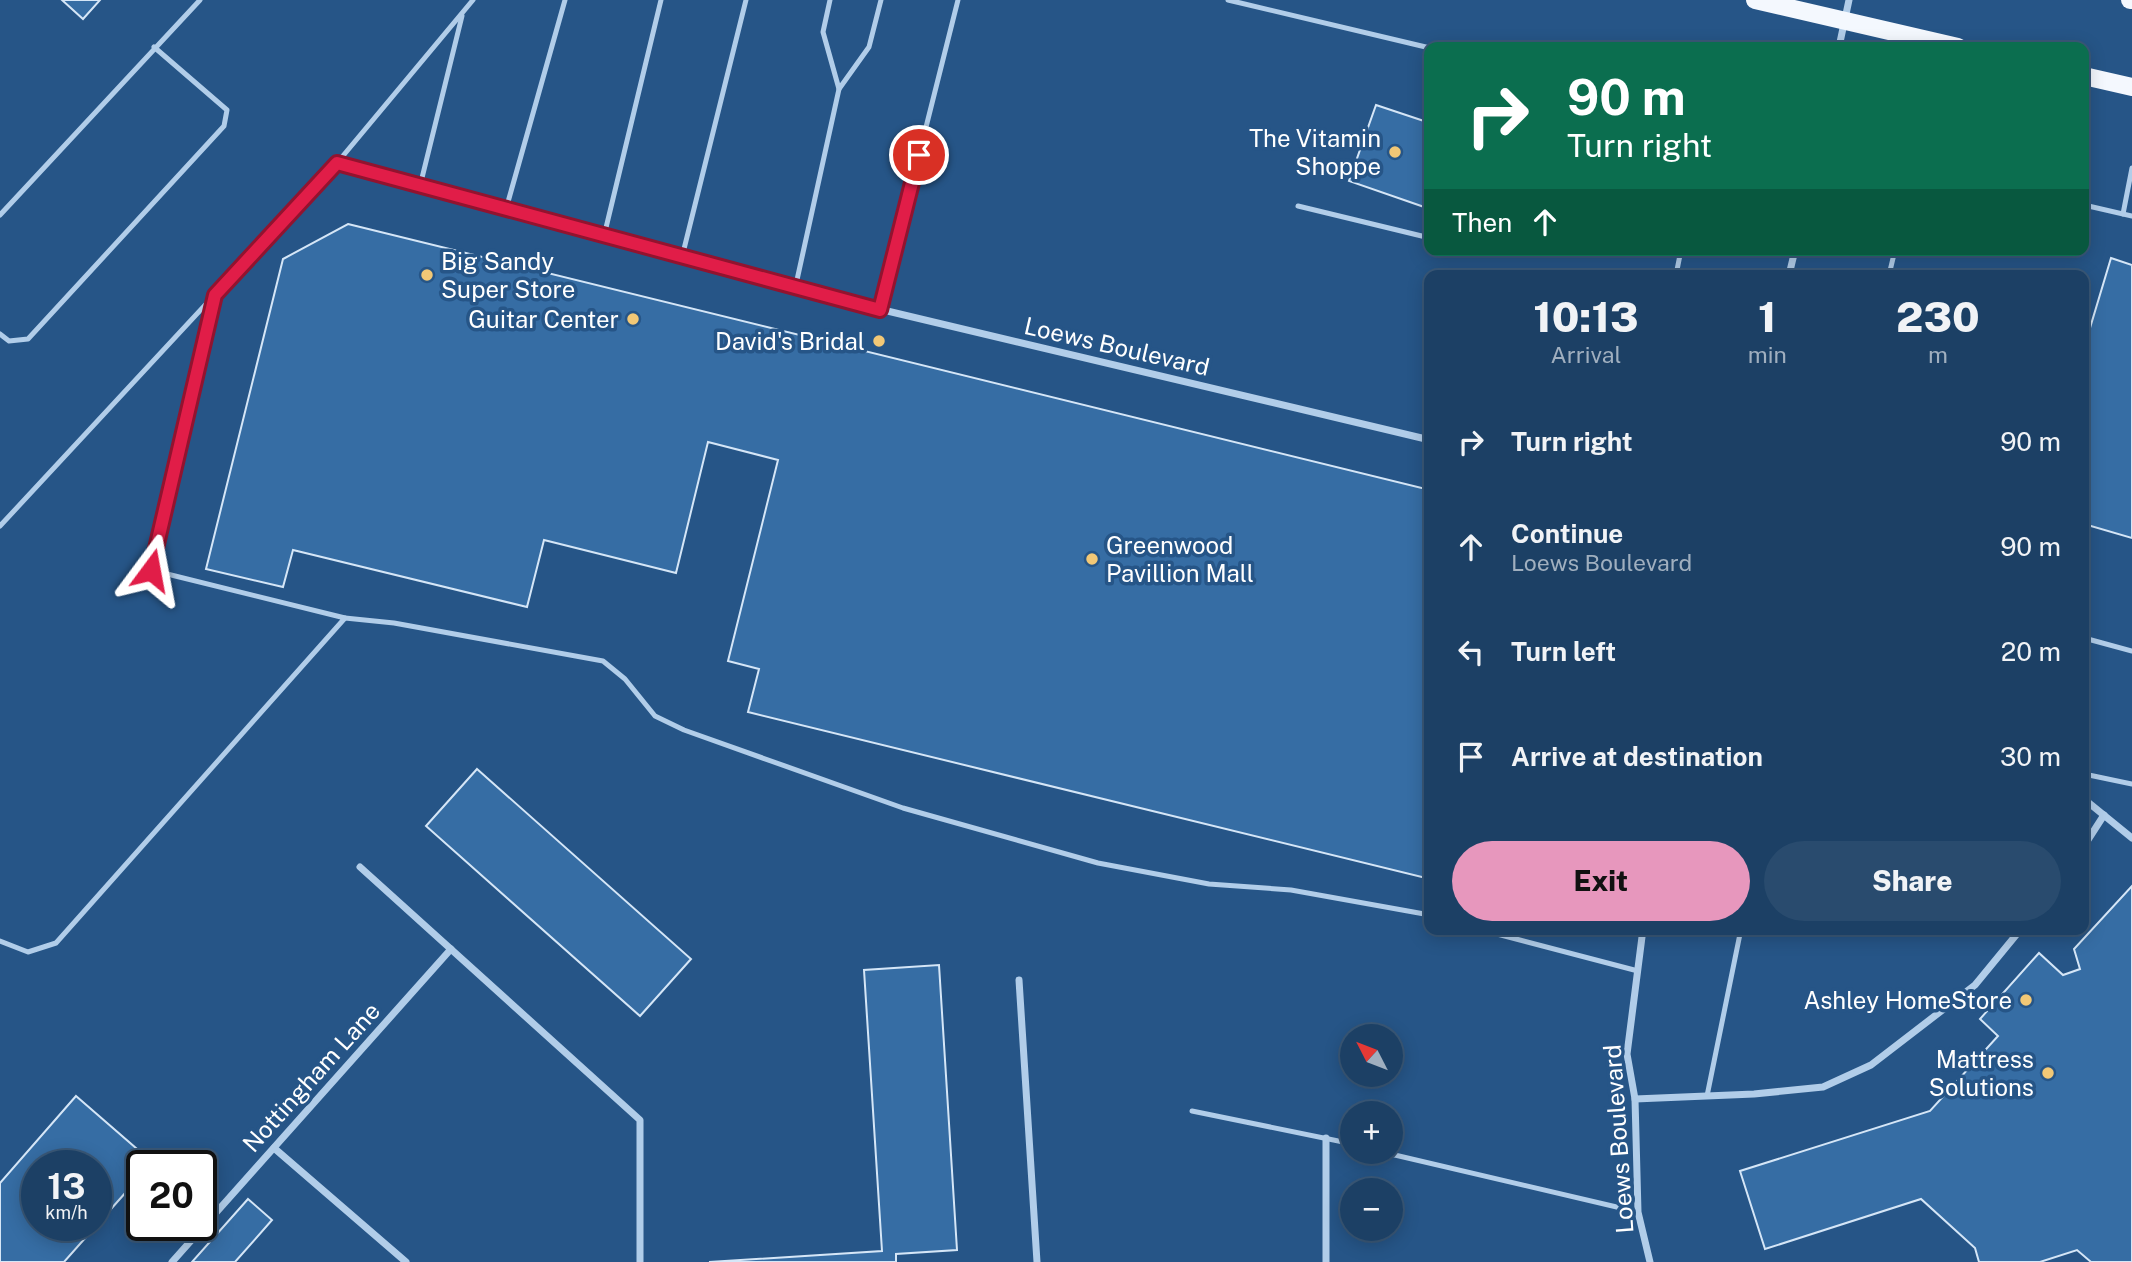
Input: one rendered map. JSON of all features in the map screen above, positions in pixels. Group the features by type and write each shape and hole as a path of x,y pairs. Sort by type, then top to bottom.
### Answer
{"main road":[{"path":"1755,0 1936,42"},
{"path":"2089,77 2132,87"}],"street":[{"path":"1840,42 1849,0"},
{"name":"Loews Boulevard","path":"794,289 1424,439"},
{"path":"2089,803 2132,838"},
{"path":"2089,838 2104,815"},
{"path":"360,867 640,1120 640,1262"},
{"name":"Loews Boulevard","path":"1642,935 1627,1054 1635,1099 1638,1212 1650,1262"},
{"path":"1635,1099 1823,1087 1871,1065 1975,985 2016,935"},
{"name":"Nottingham Lane","path":"172,1262 451,949"},
{"path":"1019,980 1037,1262"},
{"path":"1326,1138 1326,1262"},
{"path":"274,1148 406,1262"}],"lane":[{"path":"0,214 200,0"},
{"path":"0,526 337,163 473,0"},
{"path":"506,209 565,0"},
{"path":"604,236 661,0"},
{"path":"682,257 746,0"},
{"path":"830,0 823,32 839,89"},
{"path":"337,163 794,289 839,89 869,47 881,0"},
{"path":"880,310 958,0"},
{"path":"1228,0 1424,47"},
{"path":"420,186 462,12"},
{"path":"0,334 9,341 28,339 224,126 227,110 154,47"},
{"path":"2123,214 2132,168"},
{"path":"1297,206 1424,237"},
{"path":"2089,206 2132,216"},
{"path":"215,295 151,570 345,618 394,623 603,662 625,679 654,716 684,730 902,808 1098,863 1209,884 1290,890 1424,913"},
{"path":"0,941 28,952 56,943 345,618"},
{"path":"2089,639 2132,651"},
{"path":"2089,775 2132,784"},
{"path":"1501,935 1638,971"},
{"path":"1707,1096 1740,935"},
{"path":"1192,1111 1340,1141"},
{"path":"1403,1157 1638,1212"}],"building":[{"path":"62,0 100,0 83,19"},
{"name":"The Vitamin Shoppe","path":"1376,105 1424,121 1424,207 1349,181"},
{"name":"Greenwood Pavillion Mall","path":"348,224 1424,489 1424,878 748,712 759,669 728,661 778,460 708,442 676,573 544,540 527,607 293,550 283,587 206,569 283,259"},
{"path":"2111,258 2132,265 2132,538 2089,525 2089,331"},
{"path":"477,769 691,959 640,1016 426,826"},
{"name":"Mattress Solutions","path":"2132,886 2132,1262 2091,1262 2077,1250 2040,1262 1979,1262 1975,1248 1921,1199 1765,1249 1740,1171 1930,1111 1998,1036 1980,1019 2039,953 2063,975 2080,969 2074,949"},
{"path":"939,965 957,1250 896,1254 896,1262 709,1262 882,1251 864,970"},
{"path":"76,1096 138,1150 126,1150 126,1192 112,1208 112,1150 29,1150"},
{"path":"21,1159 21,1241 83,1241 64,1262 0,1262 0,1183"},
{"path":"248,1199 272,1220 235,1262 192,1262 211,1241 217,1241 217,1234"}],"place":[{"name":"The Vitamin Shoppe","path":"1395,152"},
{"name":"Big Sandy Super Store","path":"427,275"},
{"name":"Guitar Center","path":"633,319"},
{"name":"David's Bridal","path":"879,341"},
{"name":"Greenwood Pavillion Mall","path":"1092,559"},
{"name":"Ashley HomeStore","path":"2026,1000"},
{"name":"Mattress Solutions","path":"2048,1073"}],"route":[{"path":"151,570 215,295 337,163 794,289 880,310 919,155"}]}
